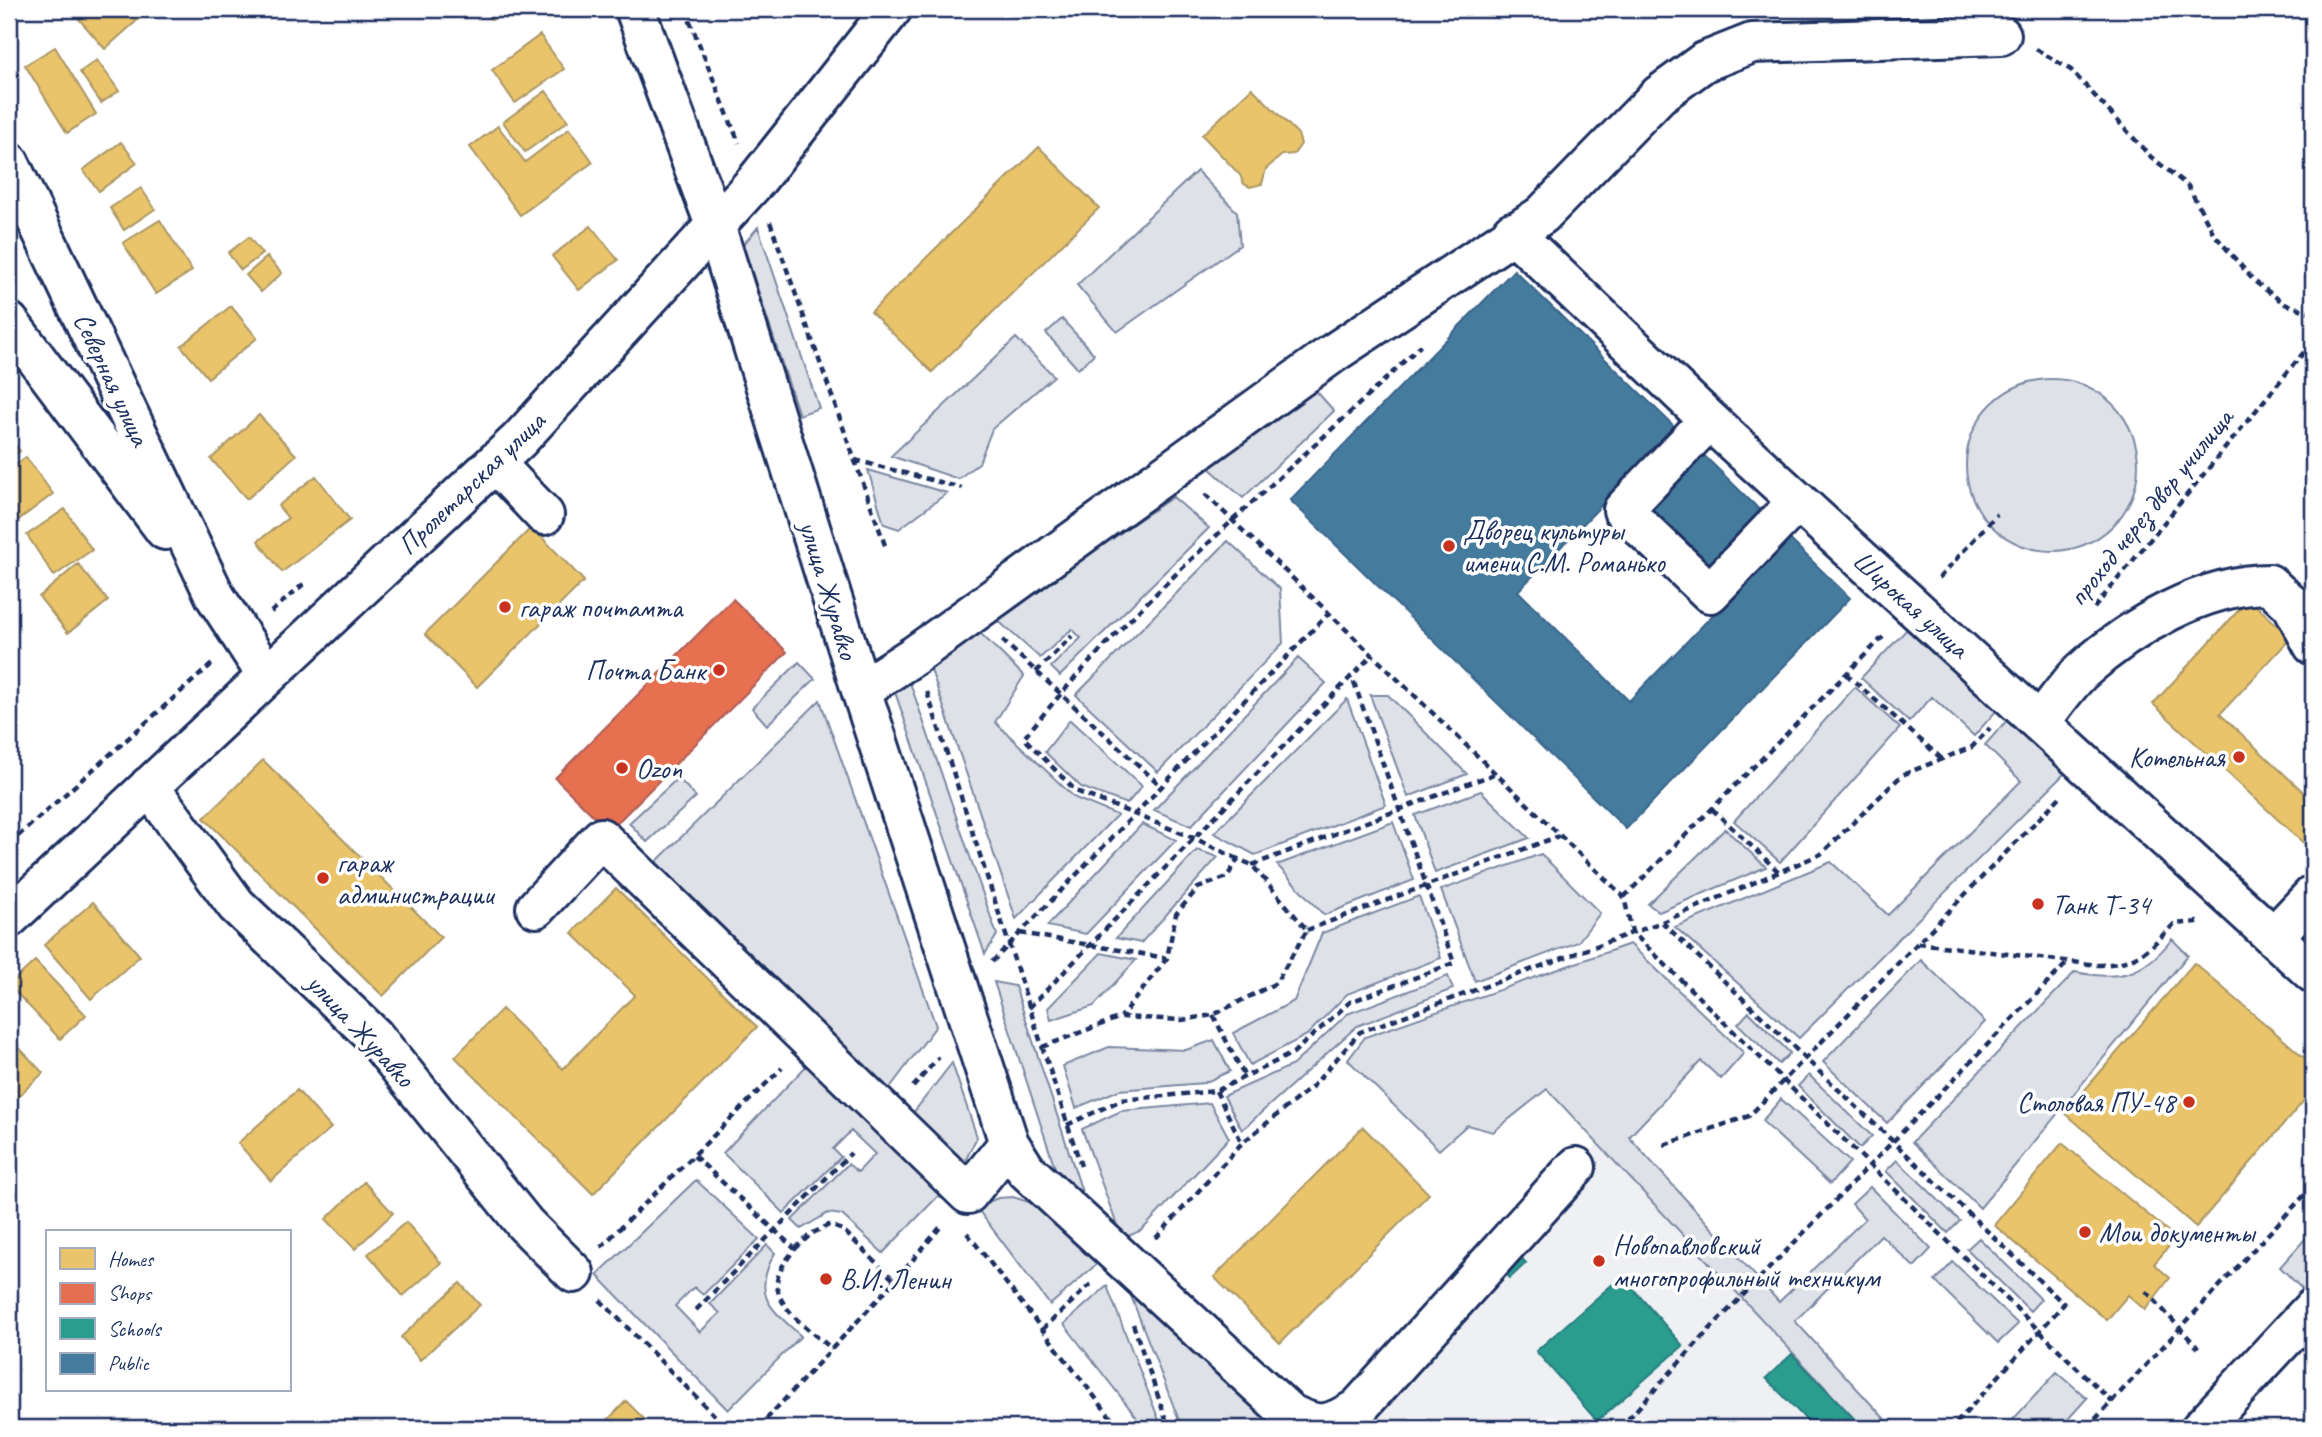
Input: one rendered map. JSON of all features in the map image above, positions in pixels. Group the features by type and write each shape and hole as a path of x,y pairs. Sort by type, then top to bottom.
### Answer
{"street":[{"name":"улица Журавко","path":"635,9 715,225 861,690 965,1009 1017,1156"},
{"name":"Пролетарская улица","path":"9,918 495,463 756,181 892,9"},
{"path":"861,690 973,613 1332,354 1512,232 1542,215 1659,95 1704,62 1752,43 2001,35"},
{"name":"Северная улица","path":"9,162 215,596"},
{"name":"Широкая улица","path":"1512,232 1709,420 2029,710 2313,973"},
{"name":"Северная улица","path":"9,322 215,596 267,676"},
{"path":"1709,420 1623,510 1710,593 1798,501"},
{"path":"495,463 544,515"},
{"path":"2029,710 2132,634 2176,608 2239,584 2269,584 2292,605 2313,645"},
{"name":"улица Журавко","path":"149,786 236,905 374,1036 525,1224 573,1273"},
{"path":"536,908 601,838 890,1116 960,1204 1017,1156 1289,1413 1313,1425 1334,1422 1358,1408 1576,1167"},
{"path":"2260,924 2313,895"},
{"path":"2201,1428 2313,1308"}],"path":[{"path":"685,9 756,181 886,548"},
{"path":"2001,35 2021,40 2071,70 2151,157 2188,186 2214,234 2254,281 2285,304 2313,313"},
{"path":"1307,930 1252,864 1195,838 1076,792 1024,738 1060,694 1232,519 1428,338"},
{"name":"проход через двор училища","path":"2088,616 2313,341"},
{"path":"855,460 962,488"},
{"path":"1176,467 1624,897 1632,932 2112,1402"},
{"path":"1624,897 1913,606 1997,514"},
{"path":"890,1116 1008,943 1330,612"},
{"path":"973,613 1160,785"},
{"path":"1037,672 1072,636"},
{"path":"915,654 1084,1177"},
{"path":"1029,1008 1372,655"},
{"path":"1846,674 1942,759"},
{"path":"1067,1125 1121,1100 1216,1091 1293,1053 1350,1002 1454,963 1352,677"},
{"path":"1042,1330 1112,1265 1113,1249 1152,1243 1242,1143 1313,1086 1360,1032 1661,922 1821,854 1902,775 1972,747 2029,710"},
{"path":"1664,1145 1749,1116 2090,767"},
{"path":"1252,864 1495,774"},
{"path":"1712,809 1779,872"},
{"path":"1042,1047 1121,1017 1182,1020 1213,1015 1276,984 1307,930 1559,836"},
{"path":"1121,1017 1167,958 1176,914 1198,888 1227,877 1238,859"},
{"path":"1917,943 2068,962 2118,965 2143,956 2174,924 2224,921 2260,924"},
{"path":"1661,922 2064,1304 1952,1428"},
{"path":"1019,933 1167,958"},
{"path":"1620,1428 1708,1331 2068,962"},
{"path":"1213,1015 1245,1077"},
{"path":"727,1428 573,1273 810,1041"},
{"path":"1216,1091 1242,1143"},
{"path":"696,1310 851,1153"},
{"path":"694,1156 794,1249"},
{"path":"2087,1428 2313,1186"},
{"path":"758,1428 895,1282 960,1204 1042,1330 1119,1428"},
{"path":"832,1349 783,1304 777,1282 783,1265 794,1249 811,1234 829,1226 843,1230 895,1282"},
{"path":"2146,1291 2198,1348"},
{"path":"1129,1315 1169,1428"}],"shaded area":[{"path":"1197,171 1237,212 1240,245 1117,332 1077,285"},
{"path":"758,227 819,408 799,415 743,245"},
{"path":"1062,319 1094,354 1078,369 1046,333"},
{"path":"1016,338 1054,376 992,429 979,463 958,479 891,456"},
{"path":"2052,379 2085,385 2113,404 2132,432 2138,465 2132,498 2113,526 2085,545 2052,551 2019,545 1991,526 1972,498 1966,465 1972,432 1991,404 2019,385"},
{"path":"1311,385 1334,411 1243,498 1209,468"},
{"path":"868,470 947,493 899,529 884,524"},
{"path":"1173,497 1209,528 1060,676 1051,667 1081,638 1072,629 1040,658 994,617"},
{"path":"1228,541 1280,589 1283,643 1158,772 1076,695"},
{"path":"971,624 1024,676 995,722 1075,798 1117,815 1016,919 927,658"},
{"path":"1909,627 1996,692 1997,710 1974,736 1932,697 1909,722 1861,678"},
{"path":"1298,658 1326,683 1191,826 1154,810"},
{"path":"799,662 815,679 767,725 752,708"},
{"path":"906,671 997,935 985,954 895,692"},
{"path":"1855,687 1900,728 1780,862 1734,821"},
{"path":"1370,695 1388,695 1467,774 1408,797"},
{"path":"1347,699 1386,805 1255,855 1214,833"},
{"path":"820,700 936,1026 889,1089 656,862"},
{"path":"2008,719 2072,766 1799,1038 1675,927 1831,862 1888,915 2021,781 1985,745"},
{"path":"1070,720 1142,786 1127,804 1081,787 1045,752"},
{"path":"678,778 696,797 647,842 629,823"},
{"path":"1481,791 1529,838 1435,873 1415,815"},
{"path":"1393,822 1414,880 1324,915 1277,865"},
{"path":"1142,824 1176,840 1086,934 1047,926"},
{"path":"1725,829 1766,867 1659,912 1648,904"},
{"path":"1197,850 1218,857 1141,943 1116,938"},
{"path":"1541,854 1600,913 1578,942 1475,981 1441,890"},
{"path":"1419,896 1441,958 1347,994 1307,1035 1250,1065 1233,1033 1294,1001 1322,933"},
{"path":"2172,939 2188,955 1980,1208 1912,1142 2075,972 2105,976 2129,973 2151,961"},
{"path":"1630,944 1744,1053 1721,1079 1701,1061 1629,1137 1779,1302 1865,1219 1852,1204 1870,1187 1931,1249 1914,1267 1881,1235 1795,1321 1893,1428 1863,1428 1547,1089 1493,1132 1467,1125 1439,1150 1348,1060 1365,1037"},
{"path":"1101,953 1136,960 1094,1006 1051,1020 1048,1008"},
{"path":"1921,960 1985,1022 1887,1123 1823,1062"},
{"path":"1448,976 1453,989 1357,1026 1242,1130 1224,1096 1293,1065 1347,1014"},
{"path":"994,982 1015,986 1083,1195 1059,1180"},
{"path":"1749,1012 1790,1053 1779,1064 1738,1024"},
{"path":"1214,1040 1230,1071 1204,1083 1119,1090 1076,1108 1063,1066 1109,1047 1186,1050"},
{"path":"812,1060 945,1189 883,1253 842,1215 828,1213 801,1229 792,1220 848,1164 858,1172 875,1154 851,1131 833,1149 841,1157 784,1213 723,1153"},
{"path":"952,1063 977,1137 962,1167 910,1117"},
{"path":"1809,1075 1872,1136 1860,1148 1798,1086"},
{"path":"1781,1099 1850,1162 1830,1184 1762,1121"},
{"path":"1210,1103 1229,1138 1142,1230 1122,1239 1082,1129 1121,1111"},
{"name":"Новопавловский многопрофильный техникум","path":"1598,1144 1863,1428 1328,1428 1576,1167"},
{"path":"1897,1160 1960,1221 1948,1233 1886,1171"},
{"path":"696,1180 759,1239 703,1295 694,1287 675,1306 700,1332 720,1313 710,1304 767,1245 775,1253 765,1280 767,1300 780,1317 801,1336 728,1410 597,1275"},
{"path":"1013,1197 1044,1207 1099,1262 1050,1305 976,1207 998,1198"},
{"path":"2313,1230 2313,1287 2307,1294 2280,1267"},
{"path":"1979,1238 2041,1299 2030,1311 1967,1249"},
{"path":"1953,1262 2018,1324 1998,1343 1935,1281"},
{"path":"1124,1278 1285,1428 1182,1428"},
{"path":"1107,1286 1162,1428 1145,1428 1064,1324"},
{"path":"2057,1372 2087,1398 2060,1428 2005,1428"}],"building: Homes":[{"path":"87,9 150,9 105,49 79,19"},
{"path":"480,9 502,9 492,20"},
{"path":"540,35 564,69 515,103 492,70"},
{"path":"55,47 96,114 67,133 25,65"},
{"path":"97,60 119,91 101,103 80,72"},
{"path":"1252,88 1298,134 1301,144 1294,154 1282,155 1266,169 1262,184 1250,187 1244,184 1240,175 1202,135"},
{"path":"546,91 568,121 525,152 503,122"},
{"path":"498,126 525,162 569,129 593,162 520,215 470,147"},
{"path":"121,142 137,163 99,191 83,170"},
{"path":"1039,147 1099,208 932,372 871,312"},
{"path":"141,188 155,209 124,230 110,208"},
{"path":"160,220 192,271 156,294 123,243"},
{"path":"591,226 618,260 579,290 552,256"},
{"path":"249,237 262,254 241,270 228,253"},
{"path":"267,257 282,273 261,292 246,275"},
{"path":"231,306 257,338 208,378 181,346"},
{"path":"259,415 296,455 247,499 211,459"},
{"path":"9,437 20,451 9,460"},
{"path":"26,457 53,494 13,524 9,518 9,470"},
{"path":"316,476 350,520 282,572 258,541 288,518 278,506"},
{"path":"65,509 92,550 54,576 27,535"},
{"name":"гараж почтамта","path":"532,527 584,581 477,687 425,634"},
{"path":"78,564 108,601 68,633 39,597"},
{"name":"Котельная","path":"2249,599 2291,638 2220,714 2313,801 2313,852 2153,704"},
{"name":"гараж администрации","path":"263,760 441,937 383,996 204,818"},
{"path":"616,888 757,1027 593,1194 455,1057 502,1009 563,1069 635,995 572,933"},
{"path":"93,902 140,956 91,999 44,945"},
{"path":"35,961 86,1015 60,1039 9,985"},
{"name":"Столовая ПУ-48","path":"2194,963 2313,1065 2313,1090 2196,1227 2065,1113"},
{"path":"9,1037 43,1073 9,1105"},
{"path":"297,1090 331,1128 271,1181 238,1143"},
{"path":"1363,1127 1429,1194 1280,1343 1214,1277"},
{"name":"Мои документы","path":"2062,1143 2176,1238 2154,1264 2170,1278 2145,1310 2128,1295 2107,1320 1994,1225"},
{"path":"364,1182 393,1213 355,1249 326,1219"},
{"path":"406,1222 441,1263 403,1296 368,1254"},
{"path":"460,1283 480,1305 420,1360 401,1337"},
{"path":"626,1401 645,1420 636,1428 600,1428"}],"building: Shops":[{"path":"733,599 787,652 609,831 555,778"}],"building: Schools":[{"path":"1516,1252 1526,1263 1510,1278 1500,1267"},
{"path":"1622,1276 1683,1346 1597,1421 1536,1351"},
{"path":"1792,1354 1863,1428 1814,1428 1766,1378"}],"building: Public":[{"name":"Дворец культуры имени С.М. Романько","path":"1514,270 1850,598 1626,829 1290,500","holes":["1623,483 1734,593 1629,701 1518,591"]}],"place":[{"name":"Дворец культуры имени С.М. Романько","path":"1449,546"},
{"name":"гараж почтамта","path":"505,607"},
{"name":"Почта Банк","path":"719,670"},
{"name":"Котельная","path":"2239,757"},
{"name":"Ozon","path":"622,768"},
{"name":"гараж администрации","path":"323,878"},
{"name":"Танк Т-34","path":"2038,904"},
{"name":"Столовая ПУ-48","path":"2189,1102"},
{"name":"Мои документы","path":"2085,1232"},
{"name":"Новопавловский многопрофильный техникум","path":"1599,1261"},
{"name":"В.И. Ленин","path":"826,1279"}]}
